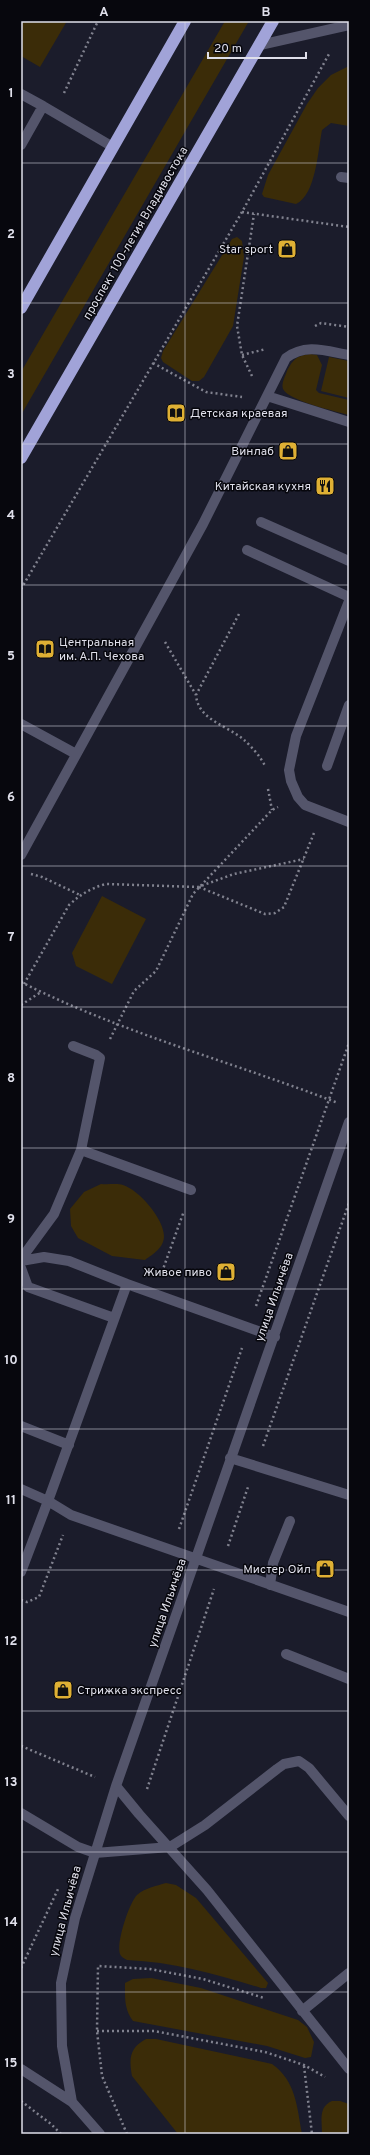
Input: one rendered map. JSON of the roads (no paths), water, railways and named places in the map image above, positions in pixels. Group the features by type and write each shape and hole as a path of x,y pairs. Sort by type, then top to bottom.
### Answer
{"highway":[{"path":"21,308 186,21"},
{"name":"проспект 100-летия Владивостока","path":"21,458 273,21"}],"street":[{"path":"260,45 346,26"},
{"path":"21,94 114,147"},
{"path":"21,145 43,106"},
{"path":"21,854 203,524 286,358 297,351 310,348 349,355"},
{"path":"267,396 349,422"},
{"path":"261,522 349,561"},
{"path":"247,550 349,597"},
{"path":"349,601 296,736 290,758 289,770 291,782 298,797 305,805 349,822"},
{"path":"327,766 349,705"},
{"path":"21,724 76,754"},
{"path":"21,1260 54,1214 81,1150 100,1058 73,1046"},
{"name":"улица Ильичёва","path":"72,2102 62,2046 61,1983 74,1918 116,1786 230,1458 275,1337 349,1122"},
{"path":"81,1150 191,1190"},
{"path":"21,1260 44,1257 69,1260 127,1284 275,1337"},
{"path":"21,1268 28,1287 114,1318"},
{"path":"21,1572 127,1284"},
{"path":"21,1426 69,1445"},
{"path":"230,1458 349,1494"},
{"path":"21,1489 48,1501 71,1515 349,1612"},
{"path":"270,1585 273,1563 290,1521"},
{"path":"286,1654 349,1679"},
{"path":"21,1813 78,1847 95,1852 170,1846 205,1825 277,1769 293,1761 299,1761 309,1768 349,1816"},
{"path":"116,1786 207,1890 349,2069"},
{"path":"302,2011 349,1973"},
{"path":"21,2069 72,2102 100,2134"}],"place":[{"name":"Star sport","path":"287,249"},
{"name":"Детская краевая","path":"176,413"},
{"name":"Винлаб","path":"288,451"},
{"name":"Китайская кухня","path":"325,486"},
{"name":"Центральная им. А.П. Чехова","path":"45,649"},
{"name":"Живое пиво","path":"226,1272"},
{"name":"Мистер Ойл","path":"325,1569"},
{"name":"Стрижка экспресс","path":"63,1690"}]}
